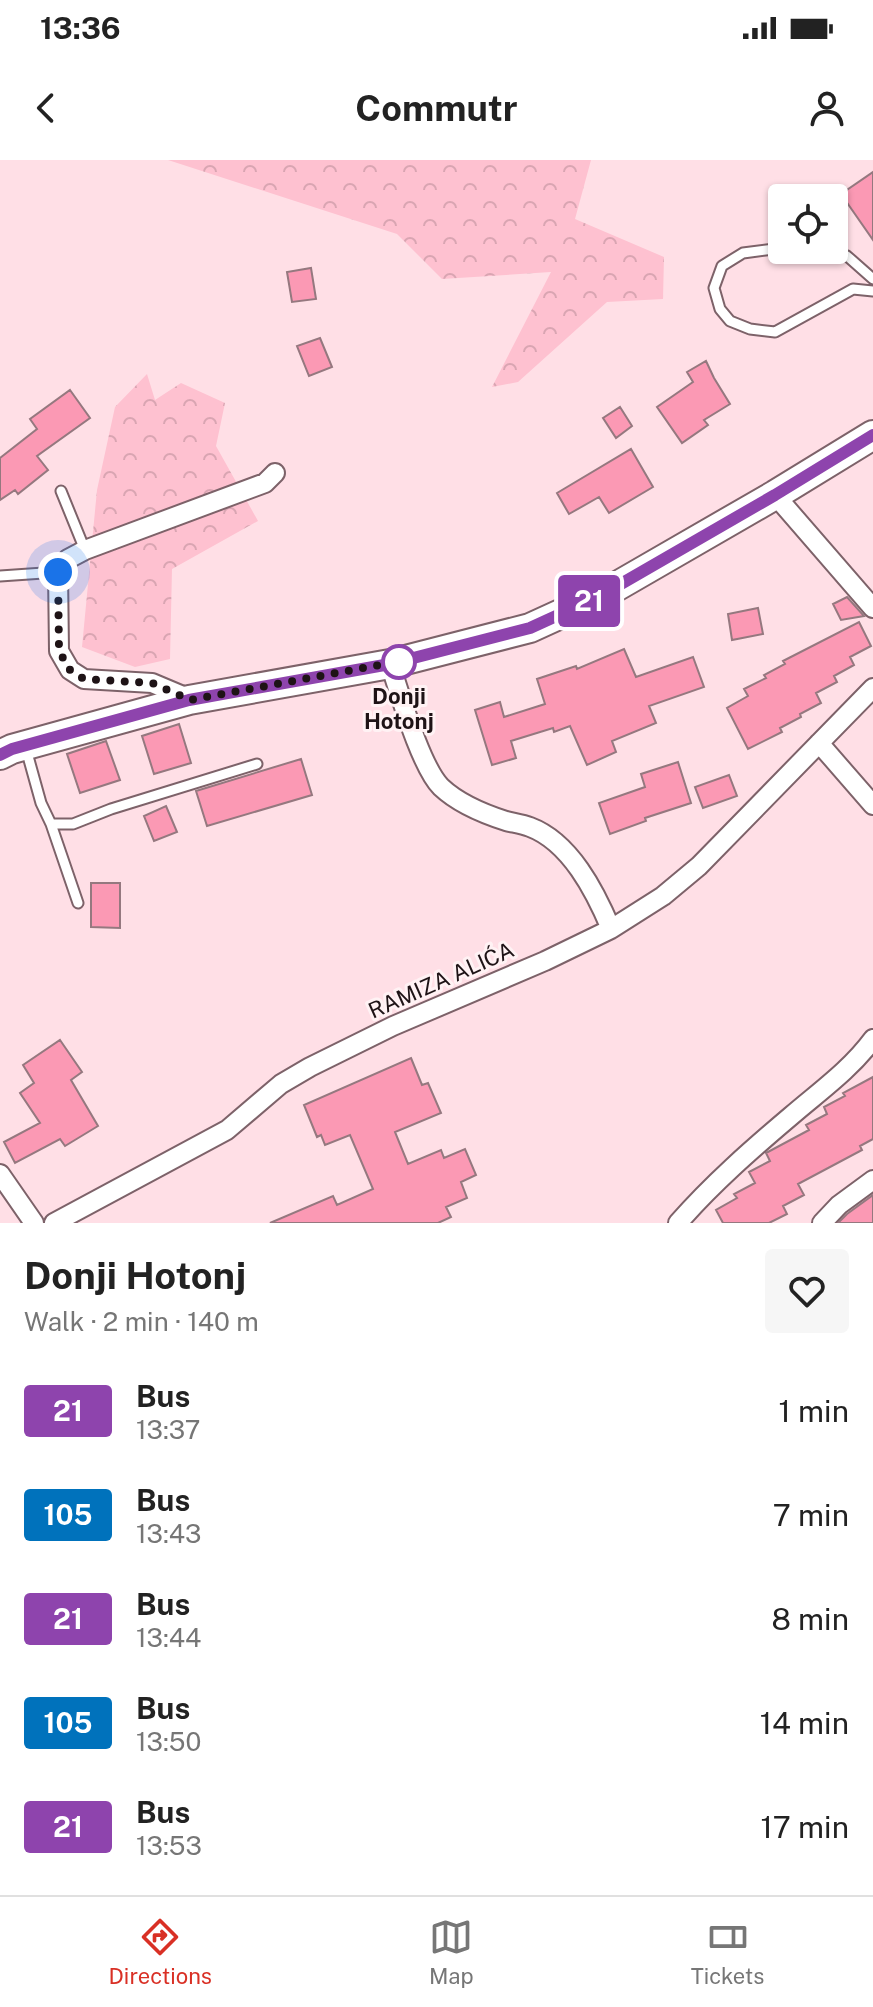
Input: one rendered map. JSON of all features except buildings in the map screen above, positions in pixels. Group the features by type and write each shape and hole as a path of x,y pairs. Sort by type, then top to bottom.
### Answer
{"main road":[{"path":"12,750 190,700 390,664 530,628 600,596 873,435"}],"street":[{"path":"190,700 152,683 84,679 70,670 59,651 58,572 68,559 85,550 265,483 275,473"},
{"path":"775,495 873,608"},
{"path":"390,664 413,731 432,776 442,788 474,809 546,835 570,857 591,885 611,929"},
{"name":"RAMIZA ALIĆA","path":"54,1223 227,1130 281,1084 310,1067 393,1026 545,961 611,929 663,896 699,866 873,688"},
{"path":"819,743 873,805"},
{"path":"678,1223 696,1202 791,1116 846,1071 873,1039"},
{"path":"0,1174 34,1223"},
{"path":"822,1223 839,1205 873,1180"}],"lane":[{"path":"768,248 743,253 722,266 714,288 720,309 730,321 750,329 775,332 853,289 873,291"},
{"path":"848,257 873,279"},
{"path":"61,491 85,550"},
{"path":"0,576 58,572"},
{"path":"12,750 51,824 78,903"},
{"path":"51,824 73,824 111,809 257,764"}],"green space":[{"path":"168,160 591,160 575,219 664,257 663,299 607,302 518,382 492,387 551,272 442,279 397,234"},
{"path":"147,374 155,400 181,383 225,403 216,446 258,521 172,569 170,659 135,667 82,647 97,490 115,407"}],"bus line":[{"name":"21","path":"0,755 12,749 189,700 390,664 530,628 600,596 873,435"}],"place":[{"name":"Donji Hotonj","path":"399,662"}],"route":[{"path":"58,572 59,651 70,670 84,679 152,683 190,700 407,660 399,662"}]}
